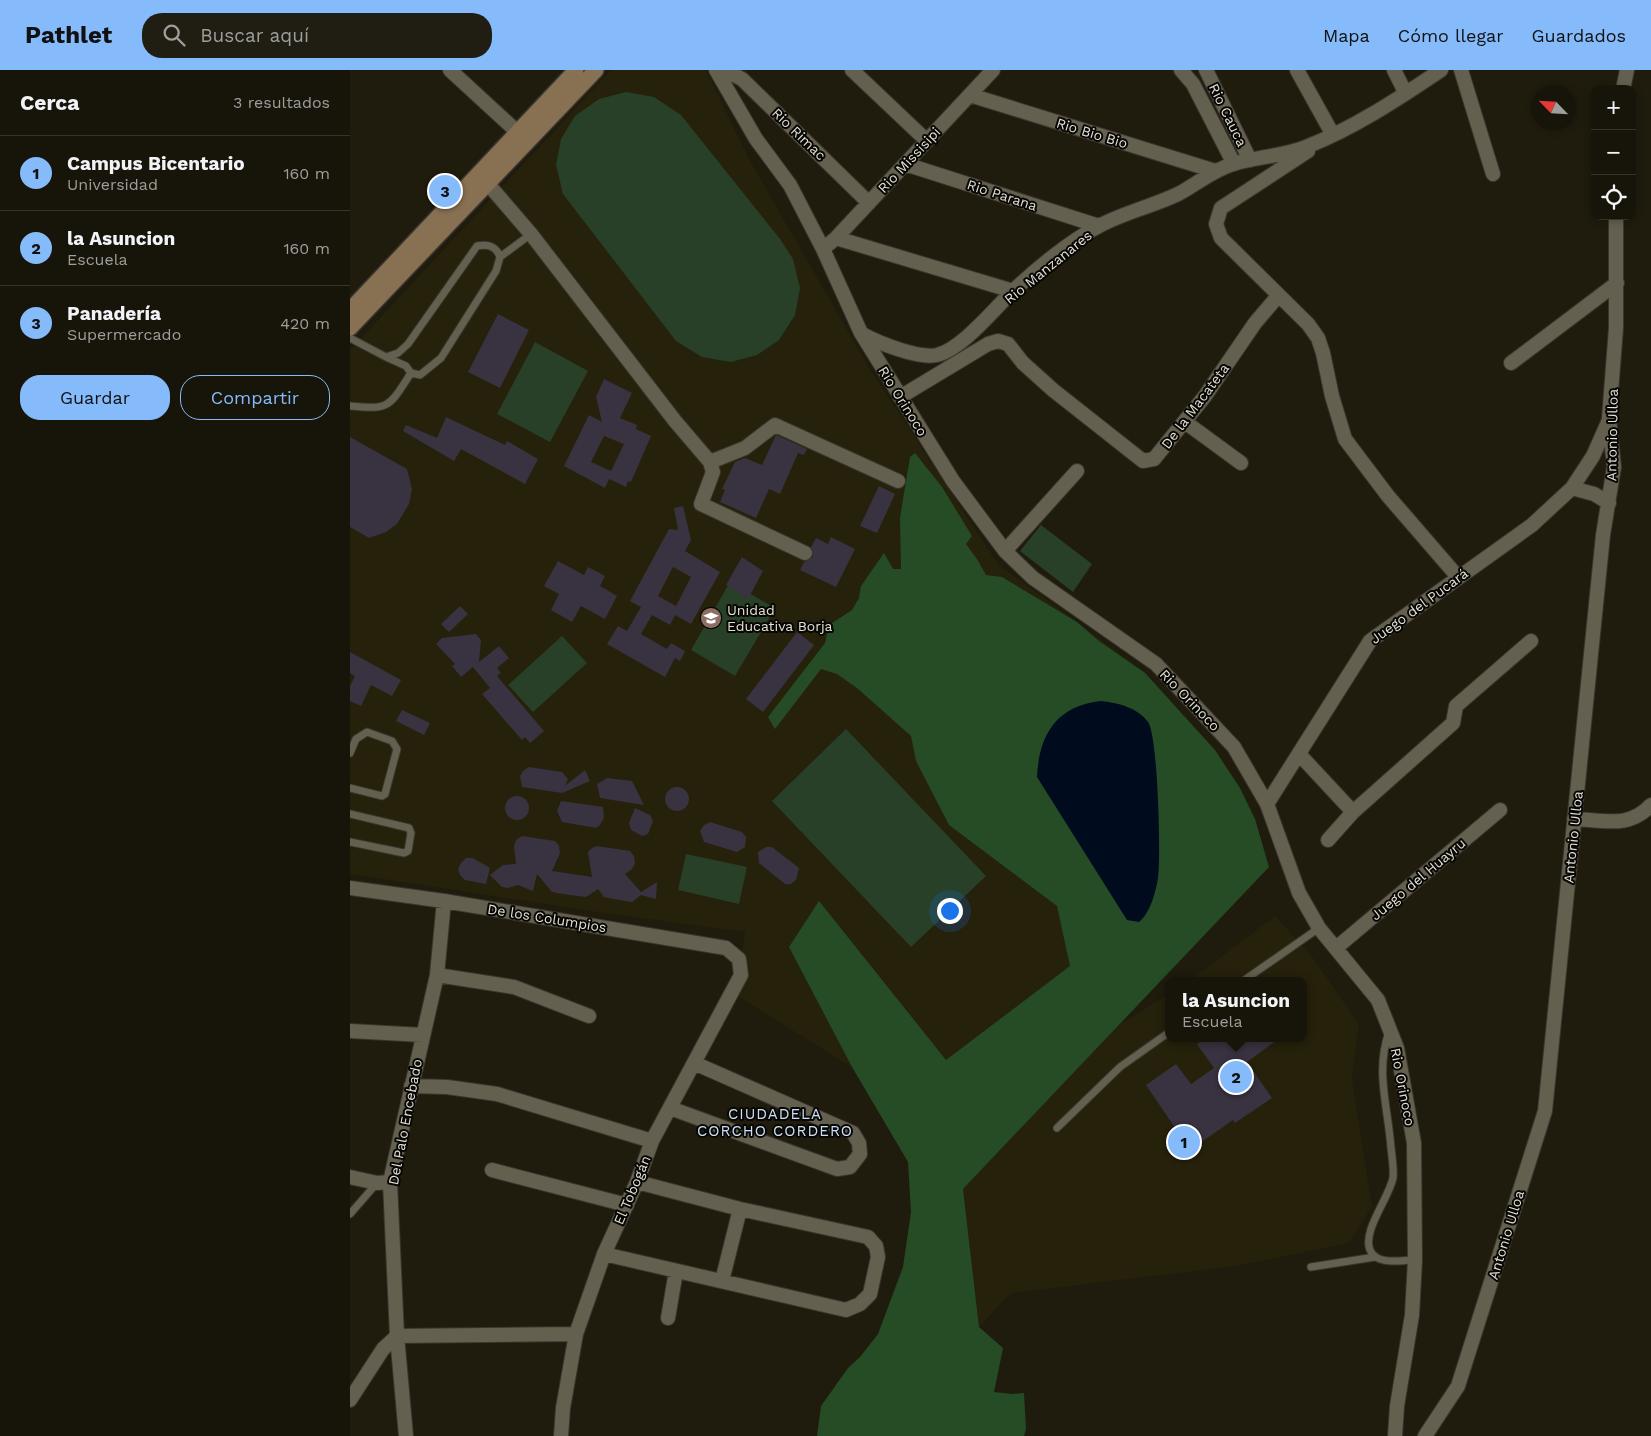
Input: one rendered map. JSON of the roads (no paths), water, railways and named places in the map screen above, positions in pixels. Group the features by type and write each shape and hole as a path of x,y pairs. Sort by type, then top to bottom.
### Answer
{"street":[{"path":"450,70 523,137"},
{"path":"350,328 488,184 576,70"},
{"path":"350,310 523,137 596,70"},
{"name":"Rio Orinoco","path":"716,70 756,139 790,185 823,249 861,333 953,481 1004,551 1033,578 1156,664 1234,747 1268,804 1299,893 1319,928 1378,1000 1397,1048 1414,1143 1415,1260 1412,1315 1397,1406 1395,1436"},
{"name":"Rio Rimac","path":"724,70 746,74 869,203"},
{"path":"852,70 927,141"},
{"path":"1181,70 1193,84 1234,164"},
{"name":"Rio Cauca","path":"1206,70 1250,160"},
{"path":"1297,70 1333,134 1221,208 1216,224 1221,238 1308,324 1318,338 1345,439 1388,496 1458,577"},
{"path":"1394,70 1405,92"},
{"name":"Rio Manzanares","path":"861,333 885,344 923,354 937,355 975,330 1014,291 1068,247 1100,226 1180,193 1215,171 1234,164 1293,151 1333,134 1369,117 1441,70"},
{"path":"1461,70 1493,174"},
{"path":"1624,85 1627,70"},
{"name":"Rio Missisipi","path":"823,249 869,203 990,71"},
{"name":"Rio Bio Bio","path":"970,95 1215,171"},
{"name":"Rio Parana","path":"905,164 1100,226"},
{"path":"488,184 531,234 675,421 710,462 713,472 702,504 805,553"},
{"name":"Antonio Ulloa","path":"1425,1436 1458,1386 1544,1111 1603,535 1614,467 1609,418 1617,283 1616,220"},
{"path":"836,238 1014,291"},
{"path":"1510,363 1617,283"},
{"name":"De la Macateta","path":"900,397 988,344 998,341 1008,344 1023,363 1053,390 1143,461 1154,460 1185,422 1255,323 1278,296"},
{"name":"Juego del Pucará","path":"1268,804 1330,701 1370,641 1532,526 1572,488 1594,456 1609,418"},
{"path":"1185,422 1241,463"},
{"path":"710,462 745,448 775,425 898,481"},
{"path":"1004,551 1077,471"},
{"path":"1572,488 1594,494 1609,503"},
{"path":"1328,840 1353,812 1453,724 1456,706 1531,641"},
{"path":"1299,754 1353,812"},
{"path":"1574,819 1630,821 1643,814 1651,805"},
{"name":"Juego del Huayru","path":"1336,948 1500,810"},
{"name":"De los Columpios","path":"350,888 444,900 726,948 739,959"},
{"name":"Del Palo Encebado","path":"406,1436 384,1182 411,1086 437,975 444,900"},
{"name":"El Tobogán","path":"561,1436 563,1408 576,1334 604,1254 637,1182 652,1141 741,975 739,959"},
{"path":"437,975 514,987 589,1016"},
{"path":"350,1031 423,1036"},
{"path":"670,1108 837,1169 850,1167 860,1154 859,1143 853,1133 694,1063"},
{"path":"411,1086 446,1087 497,1094 652,1141"},
{"path":"492,1170 626,1205"},
{"path":"350,1177 384,1182"},
{"path":"604,1254 846,1310 860,1304 870,1294 878,1257 876,1246 868,1236 740,1209 637,1182"},
{"path":"722,1282 740,1209"},
{"path":"668,1318 676,1271"},
{"path":"350,1400 383,1349 397,1336 576,1334"}],"lane":[{"path":"350,338 406,366 411,373 420,374 441,358 496,271 500,257 531,234"},
{"path":"386,357 398,353 408,344 477,246 485,244 494,248 500,257"},
{"path":"350,406 382,408 389,404 411,373"},
{"path":"350,753 356,739 362,733 367,732 392,741 397,749 385,794 382,796 350,788"},
{"path":"350,814 409,828 412,833 408,851 404,853 350,842"},
{"path":"1250,977 1319,928"},
{"path":"1375,1257 1370,1249 1369,1237 1393,1177 1390,1131 1381,1065 1383,1047 1390,1030"},
{"path":"1057,1128 1120,1067 1165,1035"},
{"path":"350,1214 384,1182"},
{"path":"1311,1267 1375,1257 1382,1260 1415,1260"}],"water":[{"path":"1101,701 1133,709 1144,717 1148,722 1154,749 1159,823 1158,878 1152,902 1146,914 1139,922 1127,920 1037,777 1038,762 1042,748 1046,736 1053,725 1072,709"}],"place":[{"name":"Panadería","path":"445,191"},
{"name":"Unidad Educativa Borja","path":"711,618"},
{"name":"la Asuncion","path":"1236,1077"},
{"name":"Campus Bicentario","path":"1184,1142"}],"district":[{"name":"CIUDADELA CORCHO CORDERO","path":"775,1122"}]}
